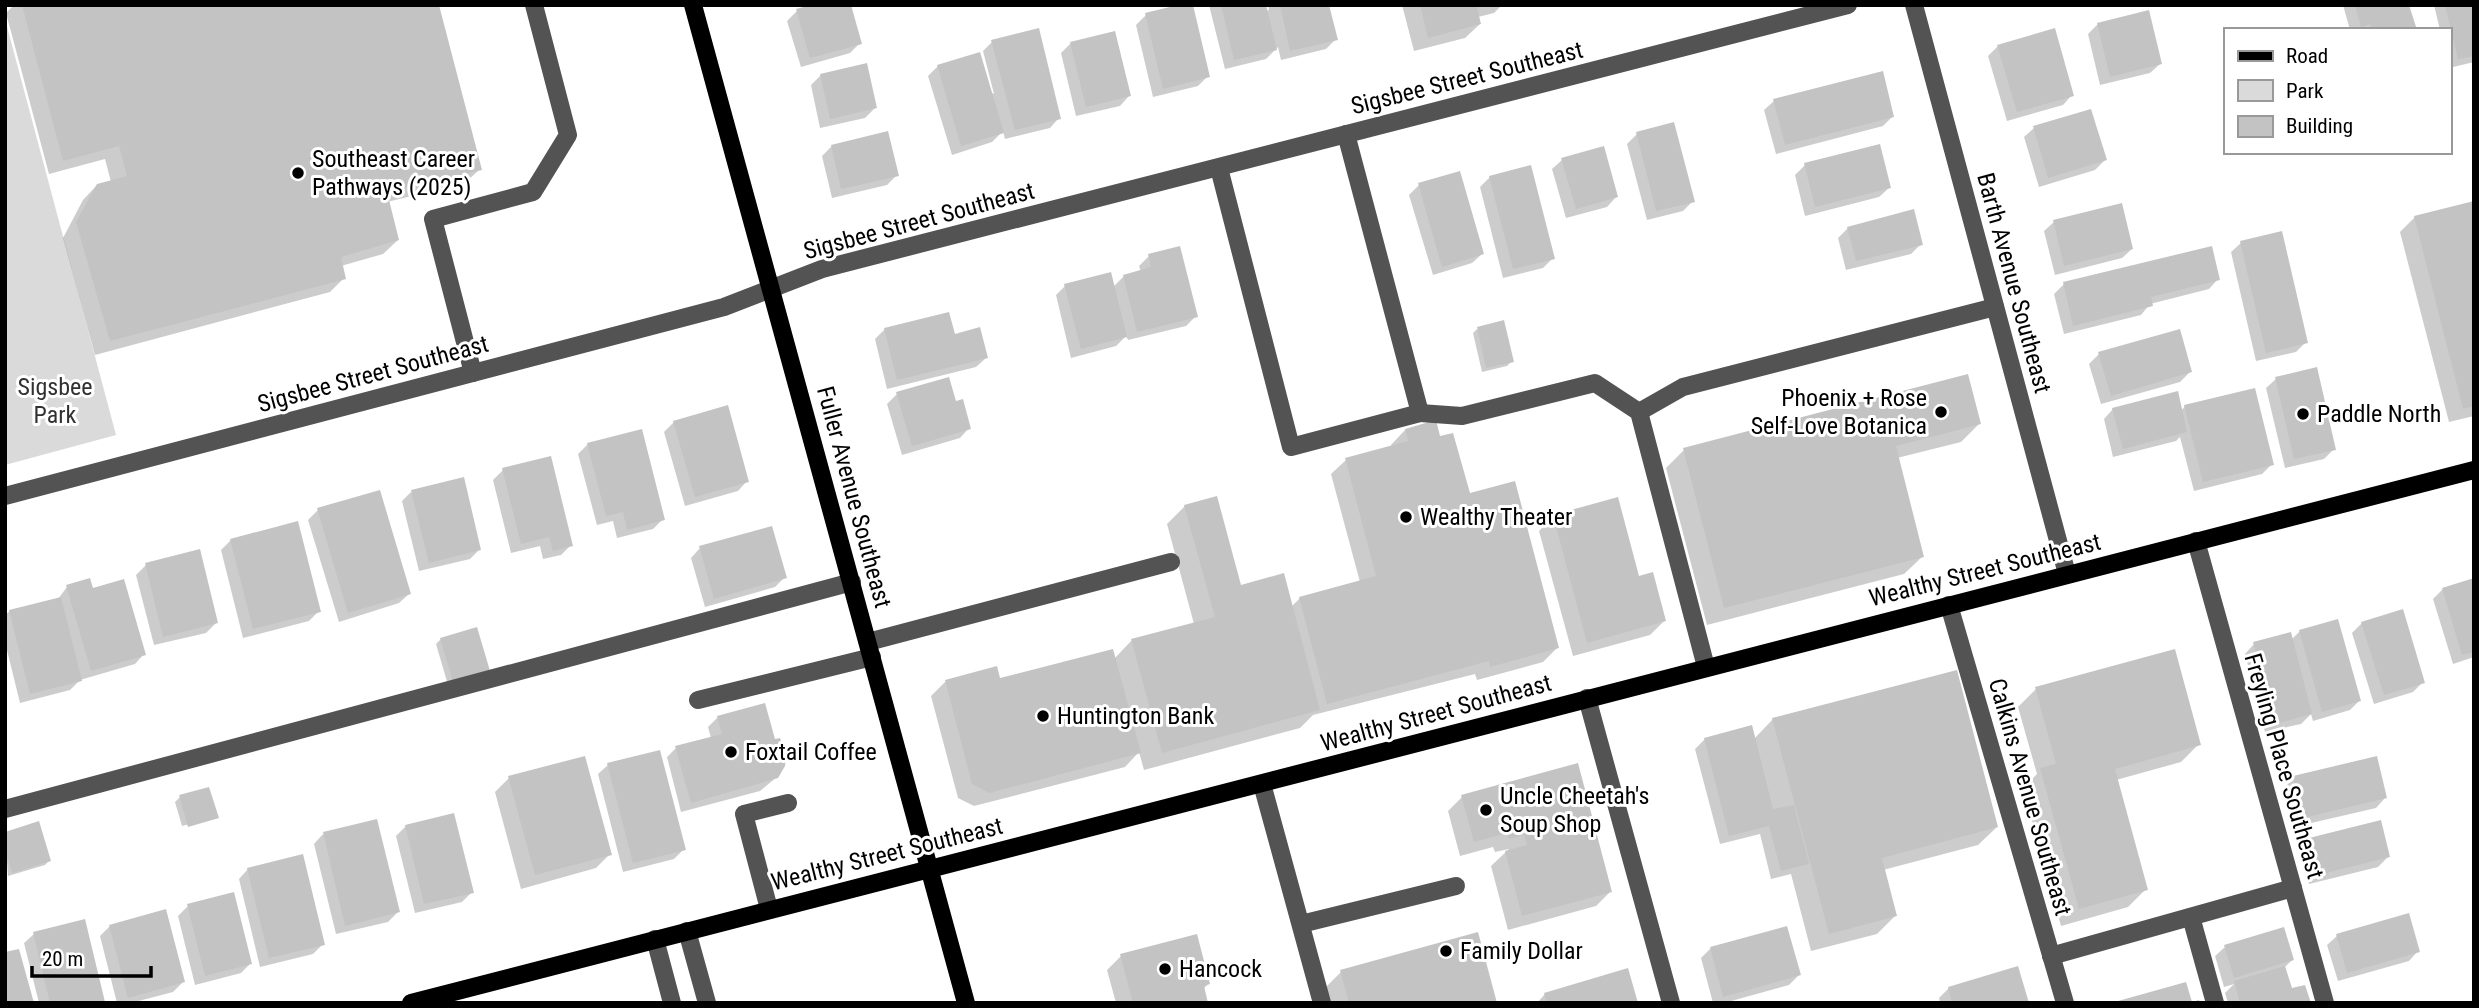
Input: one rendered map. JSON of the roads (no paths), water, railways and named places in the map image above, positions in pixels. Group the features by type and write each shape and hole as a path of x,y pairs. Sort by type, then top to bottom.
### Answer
{"main road":[{"name":"Fuller Avenue Southeast","path":"693,5 966,1003"},
{"name":"Wealthy Street Southeast","path":"411,1003 2474,470"}],"street":[{"path":"473,373 433,219 533,192 568,135 534,5"},
{"name":"Sigsbee Street Southeast","path":"5,496 724,307 822,269 1848,5"},
{"name":"Barth Avenue Southeast","path":"1914,5 2067,574"},
{"path":"1346,134 1420,413"},
{"path":"1219,168 1291,447 1420,413 1462,416 1595,383 1639,412 1706,667"},
{"path":"1639,412 1683,387 1995,307"},
{"name":"Freyling Place Southeast","path":"2196,541 2325,1003"},
{"path":"698,700 1171,562"},
{"path":"5,809 852,582"},
{"name":"Calkins Avenue Southeast","path":"1950,605 2065,1003"},
{"path":"1587,698 1671,1003"},
{"path":"1262,784 1322,1003"},
{"path":"769,909 744,814 788,803"},
{"path":"1301,924 1456,886"},
{"path":"2051,956 2293,888"},
{"path":"2191,917 2216,1003"},
{"path":"687,931 707,1003"},
{"path":"655,939 672,1003"}],"place":[{"name":"Southeast Career Pathways (2025)","path":"298,173"},
{"name":"Phoenix + Rose Self-Love Botanica","path":"1941,412"},
{"name":"Paddle North","path":"2303,414"},
{"name":"Wealthy Theater","path":"1406,517"},
{"name":"Huntington Bank","path":"1043,716"},
{"name":"Foxtail Coffee","path":"731,752"},
{"name":"Uncle Cheetah's Soup Shop","path":"1486,810"},
{"name":"Family Dollar","path":"1446,951"},
{"name":"Hancock","path":"1165,969"}],"park label":[{"name":"Sigsbee Park","path":"55,401"}]}
